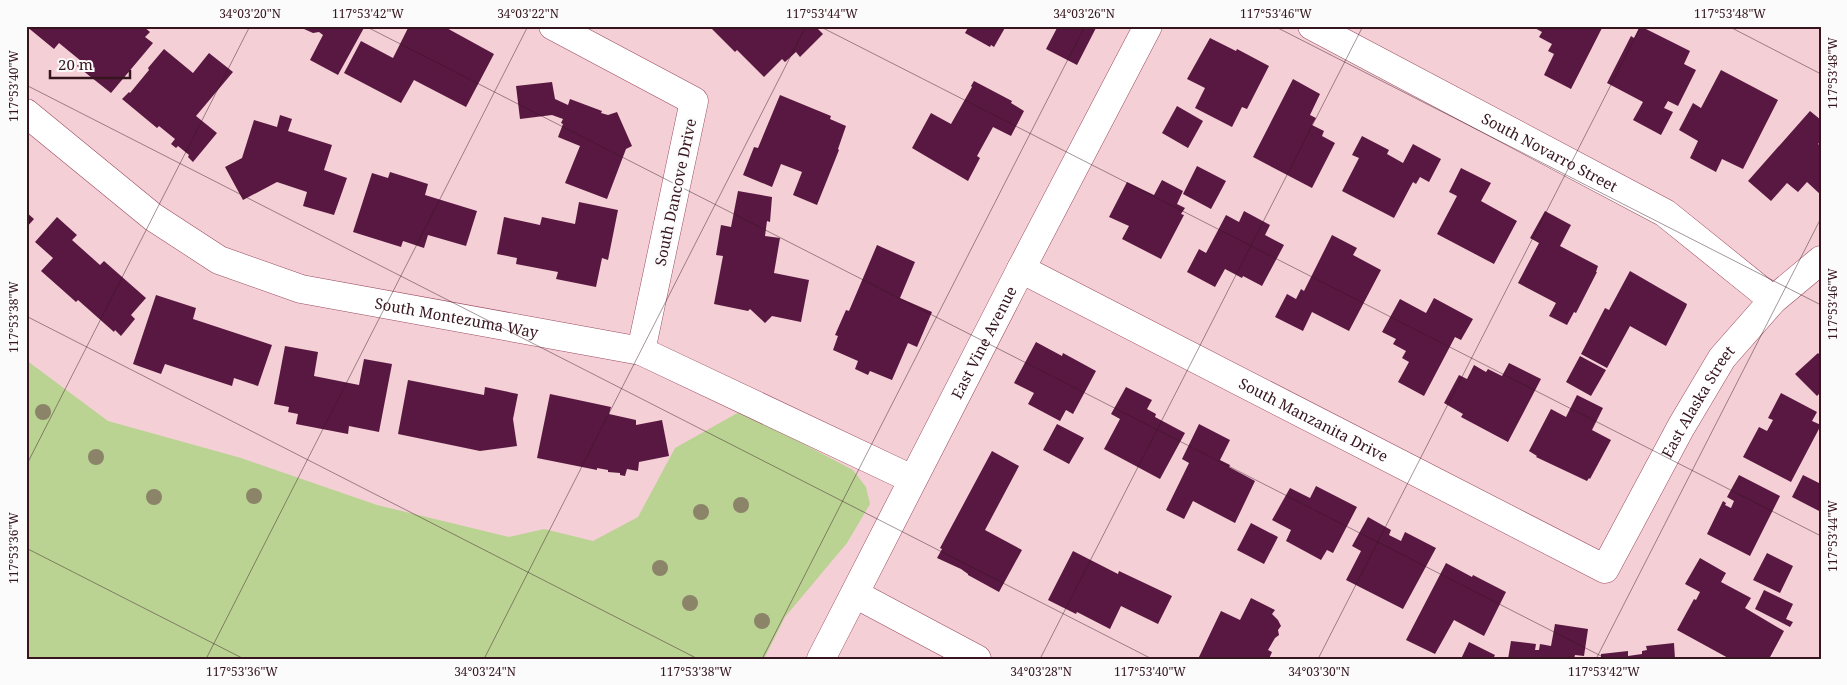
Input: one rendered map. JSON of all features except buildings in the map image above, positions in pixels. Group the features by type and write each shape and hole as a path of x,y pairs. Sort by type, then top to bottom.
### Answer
{"street":[{"name":"South Dancove Drive","path":"553,26 694,102 641,351"},
{"name":"East Vine Avenue","path":"821,659 912,479 1148,26"},
{"name":"South Novarro Street","path":"1312,26 1665,213 1773,300"},
{"name":"South Montezuma Way","path":"26,113 153,217 219,260 301,288 641,351 912,479"},
{"name":"East Alaska Street","path":"1605,569 1680,427 1722,358 1773,300 1821,260"},
{"name":"South Manzanita Drive","path":"1021,269 1605,569"},
{"path":"855,594 977,659"}],"green space":[{"path":"26,360 108,421 241,458 377,505 509,537 544,529 593,541 638,517 675,448 741,411 853,470 866,487 870,504 847,543 785,617 764,659 26,659"}]}
